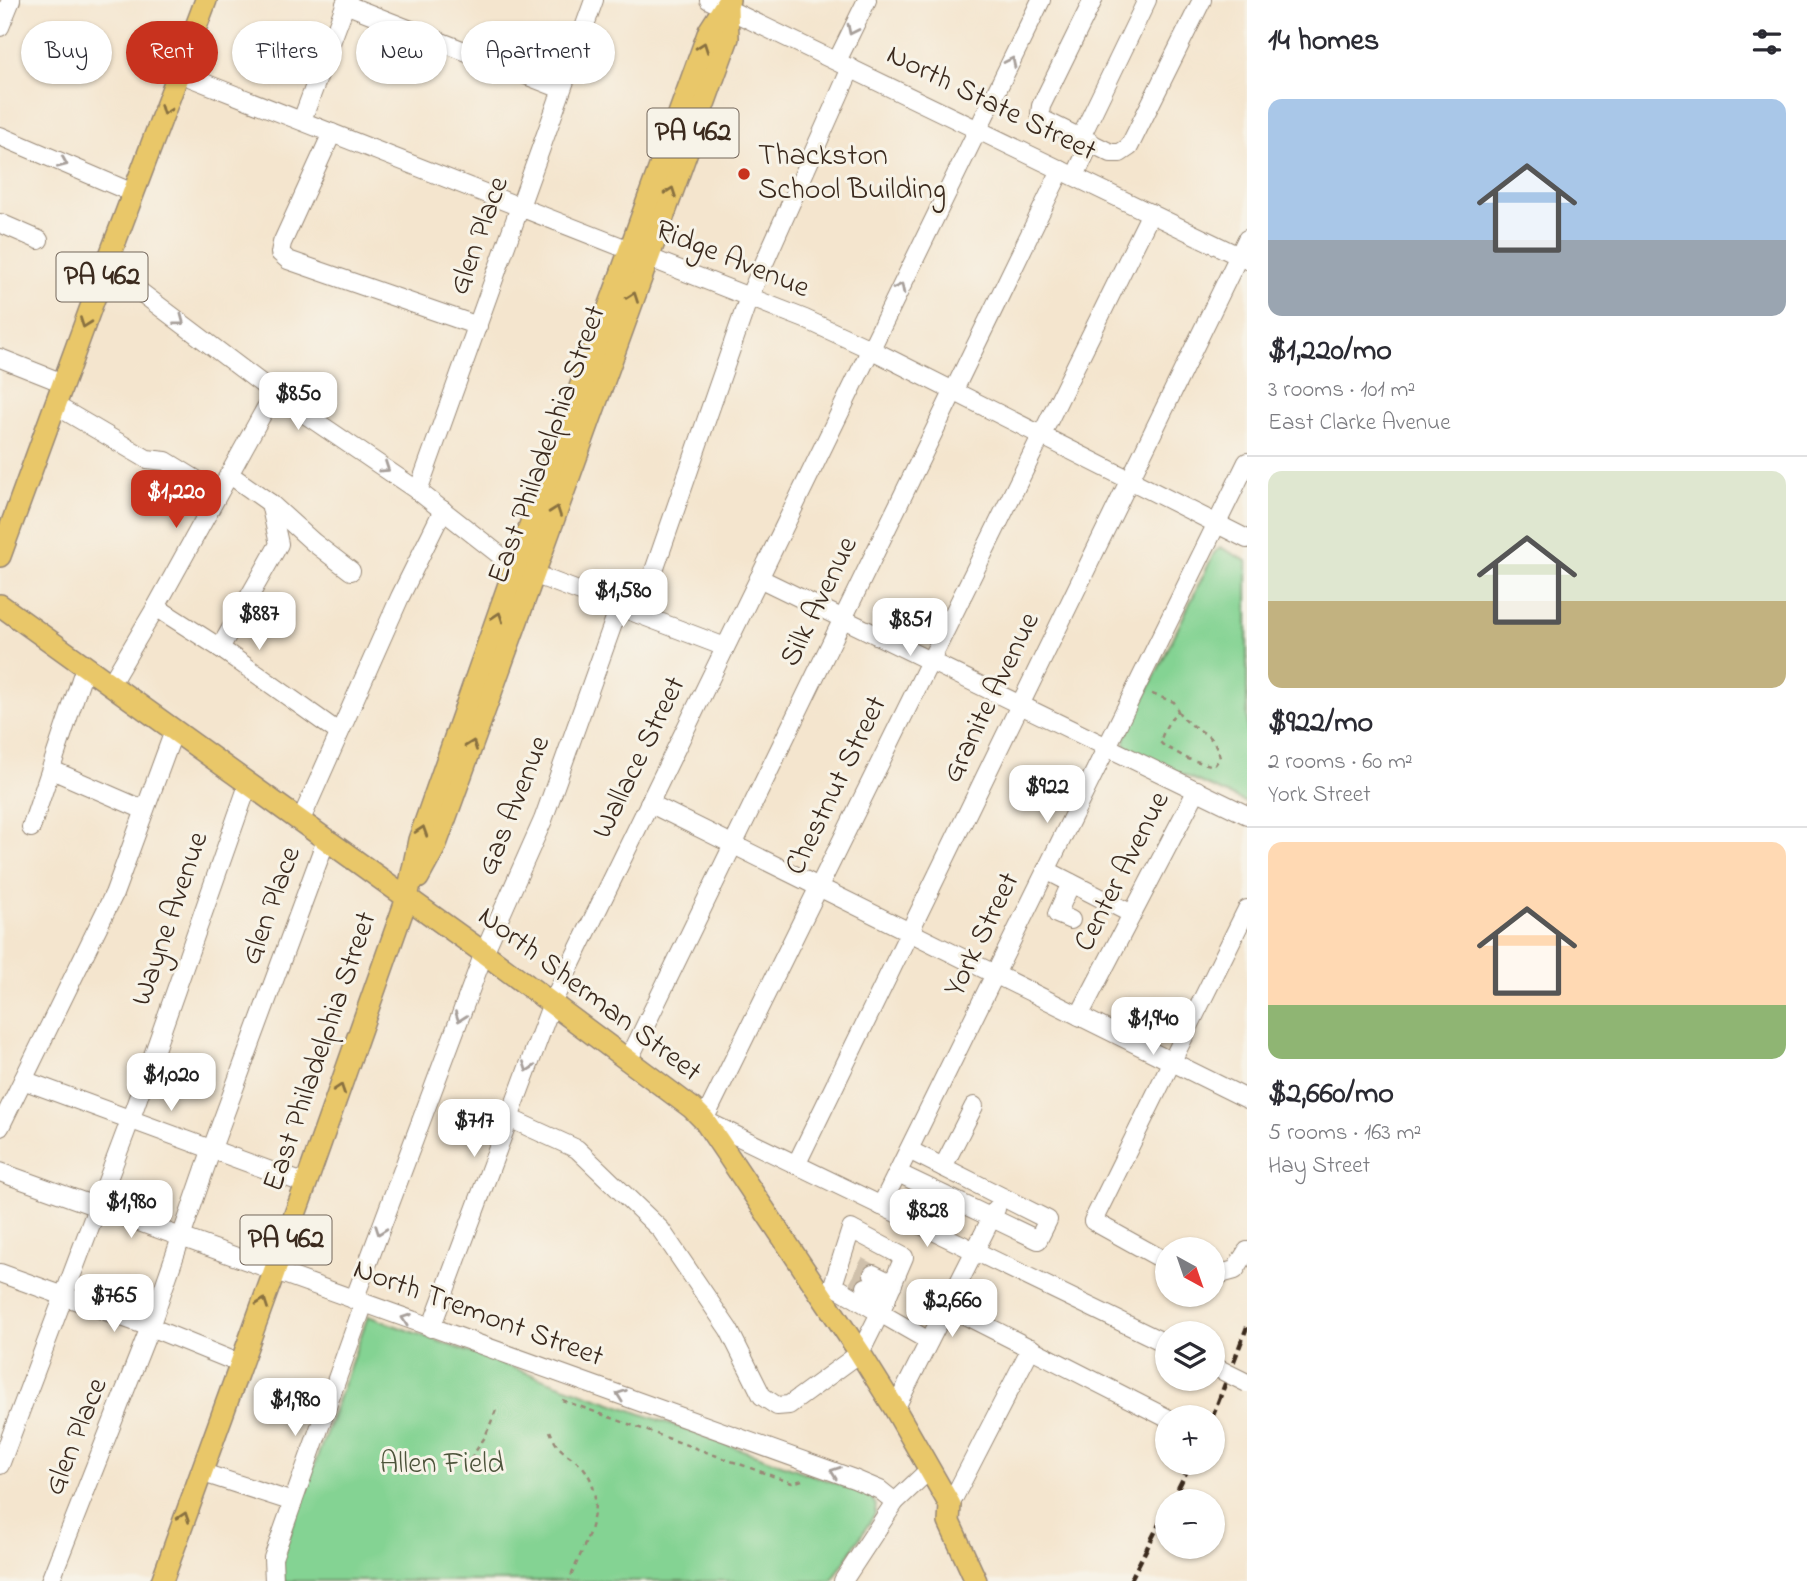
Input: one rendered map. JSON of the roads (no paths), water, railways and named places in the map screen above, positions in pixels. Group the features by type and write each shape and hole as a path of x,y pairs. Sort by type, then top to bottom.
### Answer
{"main road":[{"name":"PA 462","path":"198,21 206,0"},
{"name":"East Philadelphia Street","path":"162,1581 407,898 435,847 524,571 639,253 709,31 722,2"},
{"name":"PA 462","path":"0,556 175,84"},
{"name":"North Sherman Street","path":"0,605 629,1059 678,1095 704,1120 848,1278 860,1353 950,1505 949,1522 975,1580"}],"street":[{"path":"0,27 11,0"},
{"name":"Glen Place","path":"418,491 594,0"},
{"path":"639,614 749,297 844,64 867,0"},
{"name":"Wallace Street","path":"431,1328 552,1003 1041,0"},
{"path":"1093,0 1041,106 1040,114 1044,120 1111,153 1120,153 1129,147 1202,0"},
{"name":"Silk Avenue","path":"629,1059 954,391 1086,139 1147,0"},
{"path":"302,120 346,2 561,89"},
{"name":"North State Street","path":"722,2 1151,213 1244,252"},
{"name":"Ridge Avenue","path":"208,84 805,319 870,349 1247,539"},
{"path":"332,133 282,243 280,253 288,260 478,326"},
{"path":"0,136 133,192"},
{"name":"Chestnut Street","path":"704,1120 1151,213"},
{"path":"0,223 40,240"},
{"name":"Granite Avenue","path":"796,1165 1244,252"},
{"path":"106,265 274,393 418,491 524,571 725,647"},
{"path":"0,358 63,383"},
{"path":"110,685 274,393"},
{"path":"55,405 148,459 166,461 218,493"},
{"name":"York Street","path":"881,1206 1247,462"},
{"path":"229,474 270,503 313,542 351,571"},
{"path":"220,648 279,544 270,503"},
{"name":"Glen Place","path":"300,822 338,732 443,510"},
{"path":"759,578 1247,815"},
{"path":"156,607 220,648 338,732"},
{"name":"Gas Avenue","path":"274,1581 274,1558 359,1302 484,953 543,820 619,607"},
{"path":"31,828 85,667"},
{"path":"0,1127 114,894 174,732"},
{"path":"52,770 144,810"},
{"name":"Wayne Avenue","path":"1,1461 131,1118 248,785"},
{"name":"Center Avenue","path":"1079,1016 1197,790"},
{"path":"649,803 1247,1099"},
{"name":"Glen Place","path":"50,1581 150,1327 211,1151 326,840"},
{"path":"1046,870 1132,914"},
{"path":"1071,883 1057,914 1071,920"},
{"path":"1155,1256 1093,1222 1247,909"},
{"path":"23,1080 306,1184"},
{"path":"943,1167 974,1106"},
{"path":"509,1118 578,1149 661,1230 729,1330 762,1396 778,1406 789,1405 860,1353 904,1256 851,1229 848,1278"},
{"path":"704,1120 1155,1338"},
{"path":"898,1173 1038,1240 1048,1220 909,1150"},
{"name":"North Tremont Street","path":"0,1172 854,1479 880,1490 895,1502"},
{"path":"895,1409 1002,1197"},
{"path":"1225,1273 1236,1270 1247,1251"},
{"path":"0,1273 63,1294 241,1364"},
{"path":"848,1278 887,1298"},
{"path":"848,1278 887,1298 929,1341"},
{"path":"947,1306 1155,1412"},
{"path":"950,1505 1031,1349"},
{"path":"1225,1372 1247,1383"},
{"path":"843,1581 895,1502 930,1469"},
{"path":"200,1472 293,1502"}],"tunnel":[{"path":"858,1266 873,1274"},
{"path":"852,1279 866,1287"}],"railway":[{"path":"1217,1405 1247,1327"},
{"path":"1178,1489 1185,1475"},
{"path":"1130,1581 1155,1532"}],"place":[{"name":"Thackston School Building","path":"744,174"}],"park label":[{"name":"Allen Field","path":"442,1465"}]}
